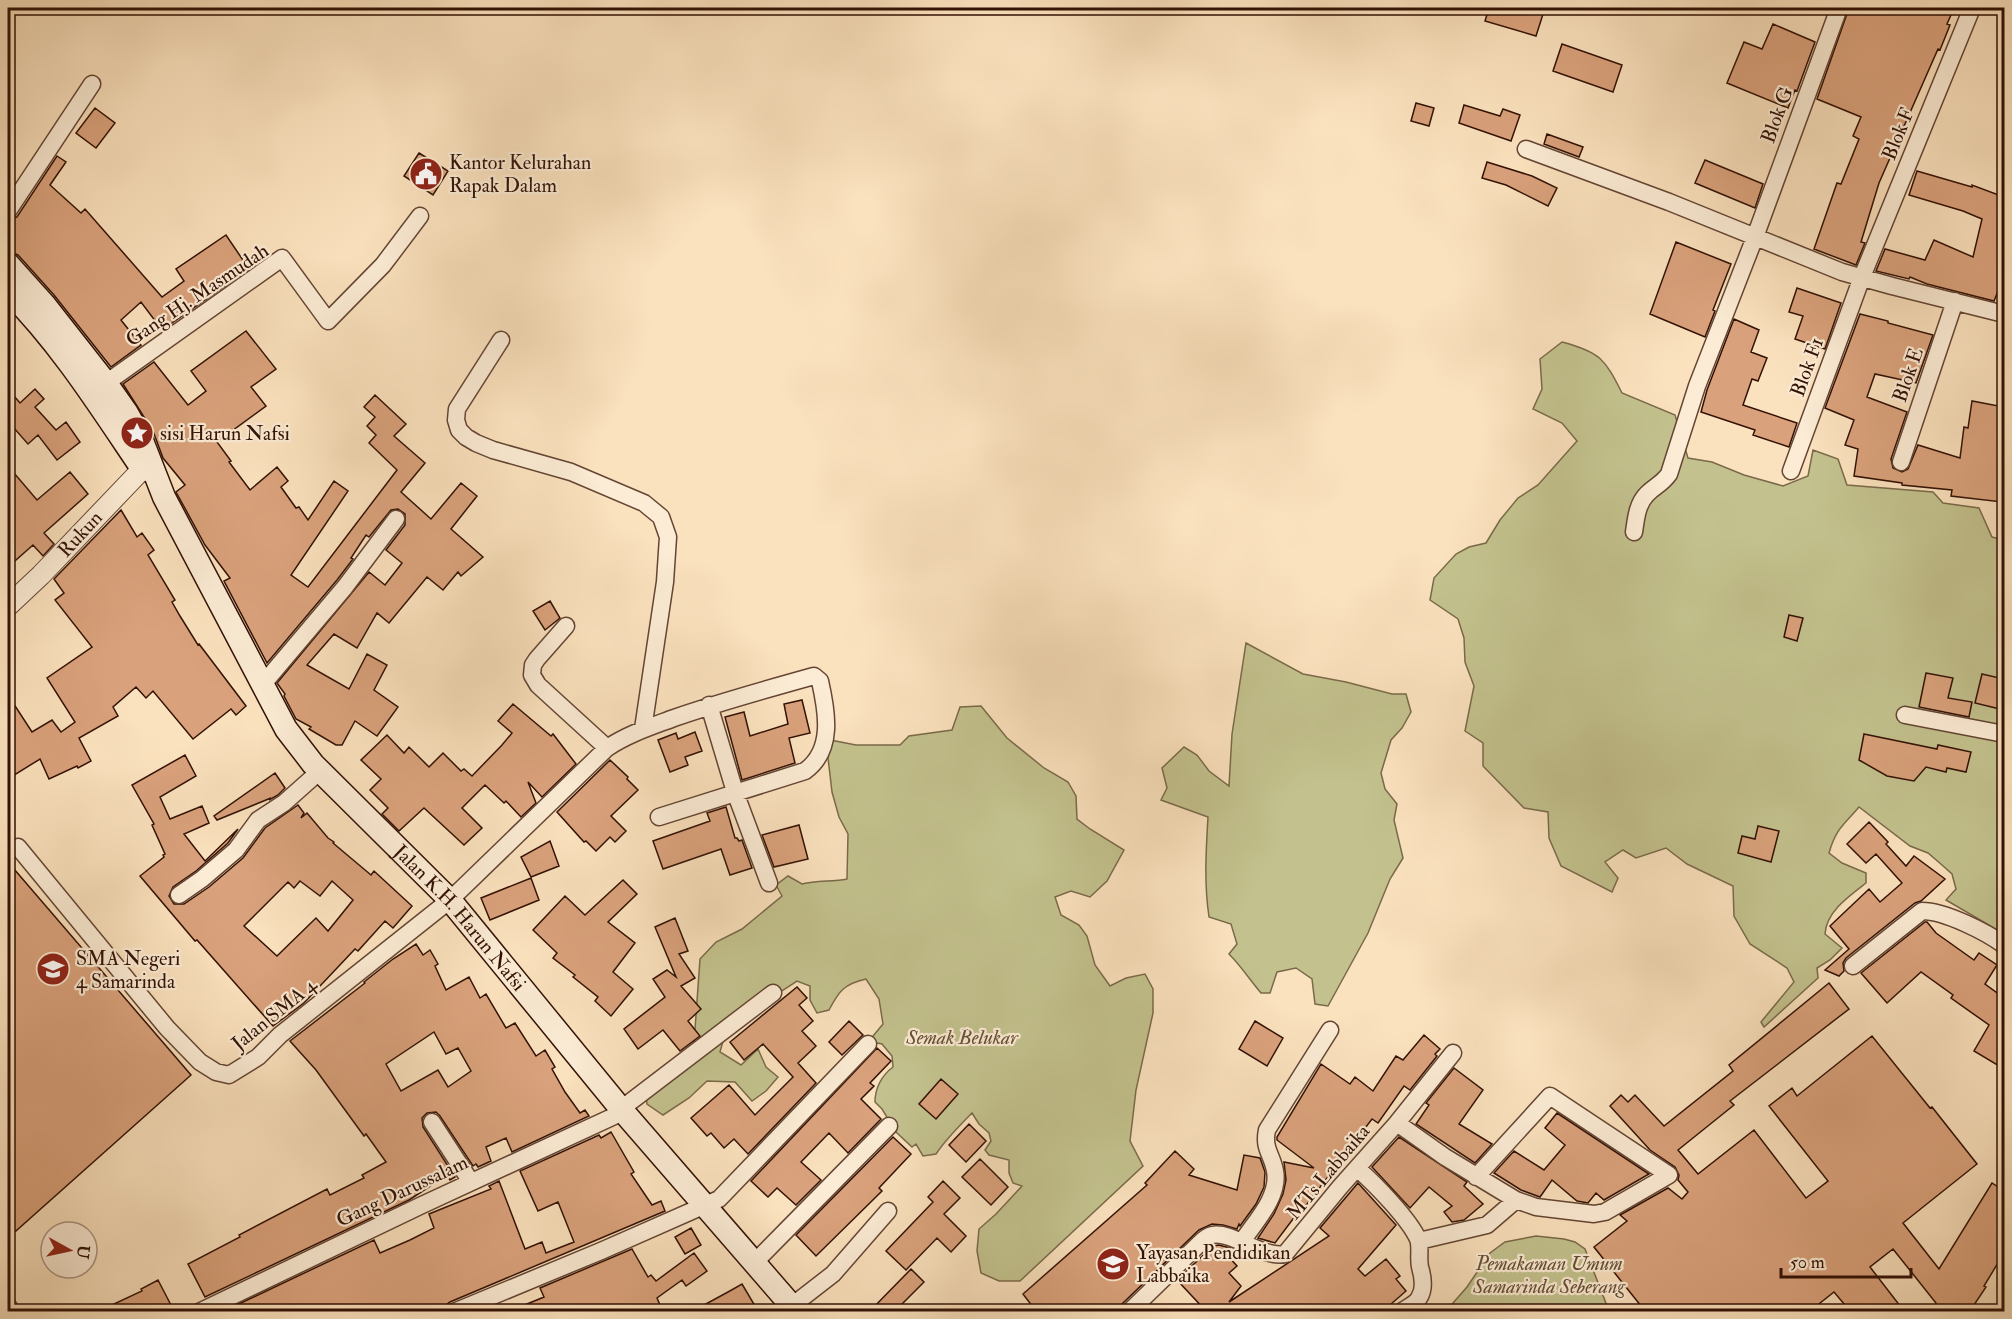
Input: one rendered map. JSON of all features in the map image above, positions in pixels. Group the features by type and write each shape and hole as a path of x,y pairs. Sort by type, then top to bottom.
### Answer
{"main road":[{"name":"Jalan K.H. Harun Nafsi","path":"8,264 44,304 106,383 141,438 146,465"},
{"name":"Jalan K.H. Harun Nafsi","path":"8,291 54,344 146,465 286,729 317,768 450,900 622,1110 705,1205 791,1310"}],"street":[{"name":"Blok G","path":"1634,532 1639,505 1647,494 1662,484 1669,474 1697,386 1755,237 1839,8"},
{"name":"Blok F","path":"1862,277 1972,8"},
{"path":"8,211 92,84"},
{"path":"1526,149 1669,202 1842,272 1955,301 2003,310"},
{"name":"Gang Hj. Masmudah","path":"106,383 282,258 328,321 382,265 420,216"},
{"name":"Blok F1","path":"1791,471 1862,277"},
{"name":"Blok E","path":"1901,462 1955,301"},
{"path":"501,340 457,409 456,420 459,430 476,443 493,450 571,472 644,502 661,517 668,537 665,582 644,729"},
{"name":"Rukun","path":"11,603 41,575 146,465"},
{"path":"263,684 345,587 396,519"},
{"path":"566,626 537,659 533,665 532,675 538,685 607,748"},
{"path":"450,900 607,748 631,733 710,705 814,676 820,681 828,722 820,756 814,764 805,771 659,817"},
{"path":"710,705 735,792 769,884"},
{"path":"1905,715 2004,734"},
{"path":"179,895 236,850 258,820 284,803 317,768"},
{"name":"Jalan SMA 4","path":"18,847 167,1028 200,1062 223,1075 236,1072 258,1057 280,1035 450,900"},
{"path":"1853,966 1922,911 1931,911 1965,923 2004,945"},
{"name":"Gang Darussalam","path":"199,1311 622,1110 773,993"},
{"path":"1241,1243 1275,1187 1275,1171 1266,1148 1267,1130 1330,1030"},
{"path":"454,1311 601,1251 719,1199 868,1044"},
{"name":"MTs Labbaika","path":"1129,1311 1212,1235 1223,1236 1274,1255 1285,1254 1397,1123 1453,1053"},
{"path":"1397,1123 1476,1177 1516,1200 1536,1207 1594,1214 1614,1208 1669,1174 1550,1096 1476,1177"},
{"path":"432,1122 471,1182"},
{"path":"754,1263 889,1126"},
{"path":"1358,1169 1385,1195 1419,1241 1422,1291 1419,1300 1401,1311"},
{"path":"1419,1241 1487,1224 1516,1200"},
{"path":"791,1310 833,1274 888,1211"},
{"path":"8,1306 12,1311"}],"green space":[{"path":"1562,342 1585,349 1600,358 1611,372 1622,393 1675,415 1688,458 1712,462 1744,475 1783,486 1808,476 1813,450 1838,459 1847,485 1933,492 1943,503 1979,508 1992,537 2004,540 2004,934 1946,900 1956,889 1952,874 1928,853 1910,846 1859,807 1838,832 1829,853 1842,863 1866,873 1866,883 1840,905 1826,926 1825,934 1842,948 1830,960 1817,968 1818,978 1764,1027 1761,1022 1794,982 1787,968 1750,944 1734,916 1733,886 1687,864 1666,848 1636,858 1623,850 1605,862 1618,878 1612,892 1561,866 1549,838 1548,812 1524,808 1483,766 1483,743 1465,731 1474,686 1465,662 1464,638 1458,619 1430,600 1434,578 1456,554 1469,547 1486,543 1500,520 1518,498 1538,485 1577,441 1562,423 1533,409 1542,389 1540,359"},
{"path":"1246,643 1303,674 1392,694 1406,694 1411,712 1402,728 1391,740 1381,773 1385,789 1397,804 1394,820 1403,858 1390,879 1368,933 1328,1006 1315,1004 1312,979 1296,968 1277,972 1270,993 1261,993 1229,954 1237,944 1231,924 1209,917 1207,904 1208,817 1161,800 1167,788 1162,768 1184,747 1197,755 1209,771 1229,786 1232,734"},
{"name":"Semak Belukar","path":"981,706 1007,738 1044,768 1068,782 1076,796 1077,819 1124,850 1107,881 1090,897 1071,891 1055,897 1061,915 1079,925 1087,936 1095,965 1110,986 1126,978 1145,974 1153,989 1153,1013 1136,1090 1130,1141 1143,1166 1020,1281 999,1281 981,1273 977,1251 979,1229 1022,1186 1013,1183 1009,1173 1009,1160 989,1155 985,1150 991,1141 989,1133 972,1113 936,1154 923,1156 916,1144 912,1147 896,1132 875,1102 880,1082 893,1067 892,1056 882,1044 873,1042 854,1059 883,1024 879,999 866,979 847,986 839,993 829,1010 817,1013 810,1000 810,986 797,981 780,992 723,1041 720,1052 741,1065 758,1049 766,1067 778,1077 766,1091 752,1101 735,1082 707,1081 689,1098 663,1115 647,1104 645,1091 694,1043 700,959 716,942 742,929 782,896 776,885 788,876 802,884 847,879 848,834 839,817 832,792 828,758 830,740 856,745 900,745 909,736 952,730 960,707"},
{"name":"Pemakaman Umum Samarinda Seberang","path":"1536,1236 1564,1239 1575,1242 1585,1249 1609,1311 1446,1311 1467,1287 1490,1253 1505,1242"}],"building":[{"path":"1489,8 1542,8 1541,10 1544,11 1536,36 1485,21"},
{"path":"1849,8 1954,8 1940,50 1938,49 1879,183 1861,242 1865,243 1856,265 1814,249 1837,183 1841,184 1859,139 1853,136 1861,117 1817,99"},
{"path":"1773,24 1815,42 1797,91 1795,90 1788,108 1727,83 1744,42 1762,49"},
{"path":"1562,44 1622,65 1613,92 1553,71"},
{"path":"1416,103 1434,108 1429,126 1411,121"},
{"path":"1464,105 1500,116 1503,109 1520,115 1511,141 1459,123"},
{"path":"95,108 115,123 96,148 76,133"},
{"path":"1547,134 1583,147 1579,157 1544,144"},
{"name":"Kantor Kelurahan Rapak Dalam","path":"419,153 448,171 433,195 404,176"},
{"path":"57,156 66,162 50,185 81,213 85,209 162,297 184,281 176,269 226,235 249,269 162,330 141,302 121,320 141,345 111,367 54,295 18,255 8,251 8,221 17,217"},
{"path":"1705,160 1763,184 1755,208 1695,183"},
{"path":"1487,162 1532,176 1557,188 1548,206 1506,185 1482,178"},
{"path":"1917,171 1972,187 1972,185 2004,197 2004,258 2000,275 2004,276 1994,301 1927,284 1910,277 1909,279 1876,271 1885,249 1925,260 1934,240 1973,257 1982,219 1909,195"},
{"path":"1676,242 1731,264 1705,337 1650,314"},
{"path":"1797,288 1841,303 1825,349 1795,339 1803,316 1789,312"},
{"path":"1860,314 1933,335 1916,383 1875,374 1867,397 1907,412 1891,459 1893,468 1902,472 1908,469 1918,445 1960,458 1964,427 1968,428 1972,401 2004,407 2002,502 1951,496 1952,490 1902,485 1902,483 1854,476 1858,449 1845,445 1854,420 1825,408"},
{"path":"1734,319 1759,330 1751,352 1767,358 1758,381 1752,379 1743,405 1797,423 1789,447 1753,435 1755,430 1701,412"},
{"path":"246,331 276,369 251,387 266,406 217,442 231,461 229,462 250,490 277,467 288,481 281,487 308,520 334,481 348,491 291,575 308,587 397,470 369,443 376,435 367,426 375,417 364,407 375,395 406,424 394,436 425,463 401,492 431,519 461,483 477,496 451,529 483,557 461,576 458,572 443,590 427,577 389,623 377,613 357,648 334,634 307,665 349,689 367,654 387,665 374,690 398,707 377,736 355,721 342,745 336,745 296,719 285,694 277,683 369,572 385,585 402,563 386,550 405,525 405,514 398,509 391,510 369,537 366,535 351,558 353,559 337,580 267,663 224,581 230,578 205,545 176,492 185,485 163,458 153,431 123,384 154,362 188,405 206,391 191,371"},
{"path":"8,389 20,403 35,389 44,399 35,407 56,430 66,422 80,442 57,460 38,435 28,444 14,428 8,434"},
{"path":"8,466 37,500 70,472 88,494 44,533 54,544 43,556 33,545 8,567"},
{"path":"121,510 137,537 142,533 154,550 148,555 175,600 172,602 198,645 246,706 236,715 231,709 193,739 153,691 146,698 136,687 113,707 118,716 79,738 91,761 49,779 40,759 8,779 8,695 32,732 52,720 61,732 75,722 47,678 92,647 55,600 64,593 54,579"},
{"path":"550,601 560,618 545,630 533,611"},
{"path":"1789,615 1803,618 1797,641 1784,637"},
{"path":"1926,673 1953,678 1948,698 1972,702 1969,717 1919,707"},
{"path":"1982,674 2004,679 2004,710 1975,703"},
{"path":"802,700 810,733 789,738 795,763 742,780 725,717 744,712 750,736 788,724 784,704"},
{"path":"513,704 551,736 553,734 576,764 542,797 528,782 536,803 521,817 506,801 504,803 485,785 462,808 482,828 464,845 424,808 399,831 382,814 388,808 370,790 381,779 361,760 387,735 404,753 409,747 429,767 443,753 461,771 464,769 472,776 512,733 498,721"},
{"path":"695,732 702,751 685,757 688,765 670,772 658,740 676,733 678,739"},
{"path":"1864,734 1937,749 1938,745 1971,752 1966,772 1947,768 1946,772 1926,767 1914,781 1887,776 1859,760"},
{"path":"185,755 196,776 160,797 170,819 202,806 209,823 184,834 205,861 238,829 228,843 196,871 173,887 169,896 174,904 184,904 209,887 243,858 265,828 298,805 304,813 301,818 307,813 333,843 371,875 374,871 412,906 393,928 385,921 358,951 355,949 304,1003 273,1026 197,940 195,941 140,876 165,854 152,825 154,824 132,785","holes":["300,881 320,896 332,881 353,900 328,931 316,918 277,956 244,926 288,882 294,888"]},
{"path":"610,760 638,790 611,816 626,831 615,842 610,837 596,851 586,841 584,842 557,812"},
{"path":"275,773 285,788 278,795 217,820 214,816"},
{"path":"726,807 735,838 742,840 752,868 730,875 721,849 663,869 653,841 710,821 707,813"},
{"path":"1869,822 1906,866 1914,856 1945,879 1921,901 1915,903 1846,958 1843,963 1844,971 1839,976 1825,970 1849,949 1830,926 1869,889 1880,902 1902,883 1876,854 1866,863 1847,844"},
{"path":"799,825 808,859 774,867 762,835"},
{"path":"1758,826 1779,831 1771,862 1738,853 1742,836 1755,839"},
{"path":"550,841 559,866 531,877 521,857"},
{"name":"SMA Negeri 4 Samarinda","path":"8,862 191,1075 8,1238"},
{"path":"531,878 539,900 490,920 481,898"},
{"path":"623,880 637,894 608,922 635,943 613,972 633,989 611,1016 595,1001 598,997 553,958 557,953 533,930 565,896 585,915"},
{"path":"675,918 688,951 679,954 695,978 681,986 701,1009 688,1021 700,1036 680,1051 663,1030 638,1049 624,1029 665,997 653,979 667,970 676,977 655,927"},
{"path":"1925,922 1936,933 1974,960 1979,953 1997,965 1985,984 2004,998 2004,1056 1999,1066 1974,1051 1989,1025 1951,998 1953,995 1921,972 1887,1003 1861,973"},
{"path":"416,944 423,955 430,950 438,964 435,966 446,990 469,977 480,998 486,994 506,1028 515,1023 536,1056 545,1050 555,1067 552,1069 565,1092 580,1113 585,1110 589,1116 512,1152 506,1138 486,1147 491,1161 478,1167 476,1164 473,1166 440,1116 436,1112 427,1113 422,1118 423,1127 455,1177 450,1180 447,1175 409,1200 205,1297 188,1264 327,1189 330,1195 364,1178 362,1175 386,1162 316,1070 290,1041 393,959","holes":["434,1032 446,1054 458,1048 471,1071 448,1087 438,1070 401,1091 386,1064"]},
{"path":"1829,983 1849,1009 1730,1101 1734,1105 1678,1150 1698,1174 1754,1130 1806,1198 1828,1181 1769,1106 1792,1088 1797,1096 1872,1036 1977,1164 1903,1223 1939,1269 1992,1183 2004,1191 2004,1253 1984,1286 1986,1287 1970,1311 1930,1311 1936,1303 1893,1249 1870,1267 1904,1311 1850,1311 1834,1292 1810,1311 1645,1311 1594,1247 1627,1221 1620,1215 1668,1188 1682,1199 1688,1192 1678,1180 1679,1175 1675,1167 1650,1150 1610,1106 1621,1095 1628,1102 1635,1095 1664,1126 1733,1071 1729,1065"},
{"path":"797,987 807,998 799,1005 813,1021 802,1031 816,1046 798,1063 816,1083 748,1154 734,1139 724,1148 711,1133 707,1136 691,1118 729,1085 755,1115 793,1077 763,1044 744,1060 730,1042"},
{"path":"849,1021 863,1035 842,1055 829,1042"},
{"path":"1255,1021 1283,1038 1267,1066 1239,1049"},
{"path":"1424,1035 1440,1049 1410,1090 1404,1086 1378,1123 1372,1119 1275,1243 1258,1238 1274,1214 1283,1194 1286,1180 1284,1162 1314,1168 1277,1140 1277,1137 1321,1064 1350,1084 1355,1077 1373,1091 1396,1056 1403,1060"},
{"path":"877,1048 891,1061 870,1083 874,1086 861,1099 881,1119 848,1153 829,1133 801,1162 821,1180 796,1205 777,1188 768,1197 751,1181"},
{"path":"1454,1068 1483,1090 1459,1124 1492,1144 1475,1163 1416,1124 1429,1105 1426,1103"},
{"path":"941,1079 958,1094 936,1119 919,1104"},
{"path":"1557,1113 1649,1174 1604,1200 1596,1193 1588,1203 1577,1201 1552,1180 1540,1197 1521,1190 1494,1173 1514,1151 1544,1170 1565,1145 1545,1128"},
{"path":"969,1124 986,1141 966,1162 949,1145"},
{"path":"611,1132 634,1172 631,1174 652,1205 661,1201 665,1211 450,1302 445,1306 444,1311 224,1311 374,1240 380,1253 410,1240 434,1228 429,1214 491,1189 489,1186 499,1181 525,1249 542,1242 546,1253 574,1242 558,1202 538,1211 520,1171 599,1135 601,1138"},
{"path":"893,1137 911,1154 879,1188 882,1191 816,1256 796,1235"},
{"path":"1399,1137 1467,1182 1464,1186 1483,1204 1464,1220 1452,1222 1444,1212 1452,1206 1429,1187 1410,1208 1372,1167"},
{"name":"Yayasan Pendidikan Labbaika","path":"1175,1151 1194,1169 1189,1175 1237,1190 1244,1155 1260,1158 1265,1172 1264,1187 1256,1204 1240,1226 1239,1224 1237,1229 1212,1224 1199,1230 1122,1304 1119,1311 1036,1311 1023,1294 1147,1185 1145,1183"},
{"path":"980,1159 1008,1187 991,1205 962,1177"},
{"path":"943,1181 960,1198 944,1214 966,1236 951,1252 937,1238 906,1270 886,1251 933,1202 928,1197"},
{"path":"1358,1183 1396,1225 1358,1269 1365,1276 1386,1259 1400,1276 1396,1279 1406,1291 1383,1311 1206,1311 1177,1280 1213,1246 1230,1248 1227,1255 1237,1266 1229,1273 1241,1286 1229,1302 1329,1236 1320,1228"},
{"path":"691,1228 701,1245 685,1254 675,1237"},
{"path":"632,1249 648,1277 651,1275 656,1281 694,1253 707,1271 686,1286 682,1280 657,1298 660,1305 650,1311 510,1311 544,1297 540,1288"},
{"path":"911,1269 924,1282 895,1311 870,1311"},
{"path":"158,1280 174,1311 99,1311 142,1291 141,1289"},
{"path":"742,1284 758,1311 693,1311 728,1292"}],"place":[{"name":"Kantor Kelurahan Rapak Dalam","path":"426,174"},
{"name":"sisi Harun Nafsi","path":"137,433"},
{"name":"SMA Negeri 4 Samarinda","path":"53,969"},
{"name":"Yayasan Pendidikan Labbaika","path":"1113,1264"}]}
